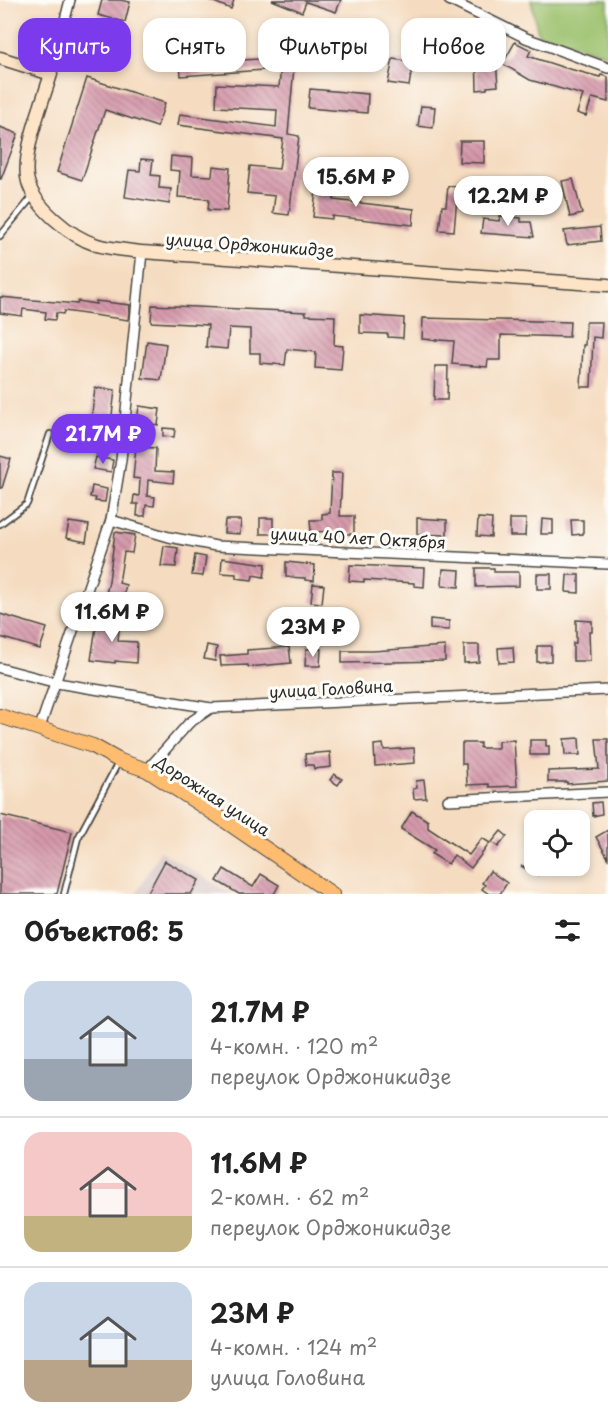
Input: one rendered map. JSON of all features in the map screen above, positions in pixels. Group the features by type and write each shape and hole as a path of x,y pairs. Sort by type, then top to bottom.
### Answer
{"main road":[{"path":"0,58 51,74"},
{"name":"улица Орджоникидзе","path":"51,74 30,144 27,177 33,195 54,219 73,233 96,245 142,252 608,285"},
{"name":"Дорожная улица","path":"0,716 40,727 93,746 120,761 147,770 332,894"}],"street":[{"path":"51,74 70,0"},
{"path":"449,0 526,38 608,68"},
{"path":"40,727 57,683 111,520 121,460 142,252"},
{"name":"улица 40 лет Октября","path":"111,520 169,537 216,546 608,564"},
{"name":"улица Головина","path":"0,668 57,683 211,708 608,690"},
{"path":"147,770 189,723 211,708"},
{"path":"448,800 608,792"}],"lane":[{"path":"0,236 33,195"},
{"path":"0,524 27,504 50,434"},
{"path":"64,894 78,838 120,761"}],"shaded area":[{"path":"160,851 232,894 136,894"}],"green space":[{"path":"531,0 608,0 608,55 538,34"}],"building":[{"path":"102,0 130,2 126,18 98,15"},
{"path":"209,0 234,0 231,9"},
{"path":"272,0 341,0 336,12 306,2 302,12"},
{"path":"515,42 531,50 528,56 600,77 601,75 608,77 608,102 592,98 586,116 577,113 583,95 530,80 506,66 506,58"},
{"path":"258,59 258,70 246,71 246,60"},
{"path":"393,59 401,60 401,72 411,72 409,86 388,83"},
{"path":"181,72 236,72 181,76"},
{"path":"280,72 294,72 288,134 299,136 289,215 273,213 275,196 247,193 250,166 279,169 283,139 178,125 180,114 276,127 277,110 216,107 217,84 279,87"},
{"path":"477,72 497,72 498,86 477,90"},
{"path":"87,78 165,103 157,127 105,110 82,180 57,172"},
{"path":"310,89 368,94 367,113 308,108"},
{"path":"421,106 435,107 433,128 418,126"},
{"path":"0,127 18,134 1,179 0,179"},
{"path":"460,141 484,141 484,163 459,162"},
{"path":"171,156 193,158 192,175 212,176 213,166 230,168 227,211 208,210 209,199 178,197 180,171 170,170"},
{"path":"141,159 153,160 151,175 160,176 159,188 171,189 169,204 125,197 129,170 140,171"},
{"path":"573,179 582,214 570,217 562,181"},
{"path":"317,181 336,184 334,200 414,209 413,225 332,216 332,219 313,217"},
{"path":"513,182 515,191 502,194 500,185"},
{"path":"448,186 458,187 454,231 439,230 442,206 446,206"},
{"path":"536,190 538,199 521,203 519,194"},
{"path":"500,216 521,218 521,222 531,222 534,237 481,233 483,219 499,221"},
{"path":"600,227 601,241 567,245 564,231"},
{"path":"0,297 77,304 78,301 96,304 96,301 130,305 128,320 64,311 63,314 56,313 55,320 45,319 46,312 23,309 22,316 0,313"},
{"path":"152,305 306,312 306,315 335,316 334,345 343,346 341,370 315,368 316,352 287,349 285,365 260,363 260,353 250,353 250,329 229,328 227,349 206,347 208,325 151,322"},
{"path":"360,315 404,318 403,338 388,337 388,334 360,333"},
{"path":"423,318 570,322 569,337 501,335 501,360 488,360 487,367 452,364 454,341 422,339"},
{"path":"586,322 602,322 601,338 593,337 591,387 581,387 583,345 585,345"},
{"path":"147,341 166,344 161,380 142,378"},
{"path":"435,366 448,366 447,400 434,400"},
{"path":"95,388 115,390 110,432 90,430"},
{"path":"139,406 160,409 158,425 137,422"},
{"path":"163,428 175,429 174,437 163,436"},
{"path":"136,447 156,448 155,471 174,472 173,483 148,480 147,496 155,497 154,506 146,505 145,516 137,516 138,504 133,504 134,495 139,496 140,479 133,478"},
{"path":"0,456 11,459 2,488 0,488"},
{"path":"96,457 113,460 111,472 93,469"},
{"path":"332,473 342,473 340,516 354,516 354,534 339,534 339,531 311,532 310,520 322,520 322,514 330,513"},
{"path":"92,486 107,489 105,502 95,501 96,498 90,497"},
{"path":"260,518 273,518 273,534 260,534"},
{"path":"417,518 447,520 447,535 417,534"},
{"path":"478,518 492,519 491,537 477,536"},
{"path":"510,519 526,519 525,536 510,536"},
{"path":"542,519 553,520 553,534 541,534"},
{"path":"225,520 241,520 240,534 224,533"},
{"path":"571,520 583,520 583,534 572,535"},
{"path":"69,522 89,525 86,542 66,538"},
{"path":"115,532 135,535 132,553 124,552 119,583 126,585 122,601 105,598"},
{"path":"164,546 178,548 176,567 161,566"},
{"path":"195,555 206,557 203,576 192,575"},
{"path":"222,558 266,564 264,577 253,575 252,580 236,578 236,574 221,573"},
{"path":"286,562 315,565 314,581 286,577"},
{"path":"350,565 425,568 424,587 414,586 414,583 349,581"},
{"path":"476,568 494,568 494,572 519,572 519,586 476,587"},
{"path":"443,569 460,570 459,587 442,586"},
{"path":"537,574 551,574 551,589 537,589"},
{"path":"567,575 579,575 579,593 566,592"},
{"path":"313,584 324,585 322,603 311,602"},
{"path":"0,614 47,628 40,649 0,637"},
{"path":"100,614 120,618 118,641 137,642 136,663 91,660"},
{"path":"430,619 449,621 449,630 430,629"},
{"path":"576,620 592,621 592,632 589,632 590,661 573,661"},
{"path":"207,645 217,647 215,661 204,659"},
{"path":"464,645 479,645 479,662 464,663"},
{"path":"445,646 445,661 342,663 342,651"},
{"path":"537,646 551,646 551,661 537,662"},
{"path":"289,647 291,663 248,667 248,665 221,666 220,656 247,654 247,650"},
{"path":"513,647 514,662 499,663 498,648"},
{"path":"306,649 321,649 320,666 305,666"},
{"path":"579,738 580,755 565,755 564,739"},
{"path":"596,739 608,739 608,781 567,784 567,782 548,782 548,771 599,769"},
{"path":"514,740 517,786 467,785 466,764 462,764 462,743 480,743 480,748 498,748 498,741"},
{"path":"530,740 546,740 549,755 530,755"},
{"path":"383,744 384,750 414,748 415,763 375,766 374,745"},
{"path":"330,752 331,767 314,769 313,765 306,765 305,754"},
{"path":"334,774 342,779 338,785 330,780"},
{"path":"424,780 426,798 414,799 413,789 417,788 416,781"},
{"path":"601,802 602,814 593,816 592,803"},
{"path":"412,811 428,821 428,828 469,855 482,838 490,843 471,868 454,855 448,864 432,854 435,850 401,829"},
{"path":"0,815 72,832 57,894 0,894"},
{"path":"608,830 608,858 596,837"},
{"path":"501,831 507,836 498,847 492,842"},
{"path":"165,861 199,880 191,894 147,894"},
{"path":"224,869 253,887 261,874 279,885 274,894 239,894 217,881"},
{"path":"490,871 507,883 500,894 489,894 482,889 485,885 482,883"}]}
